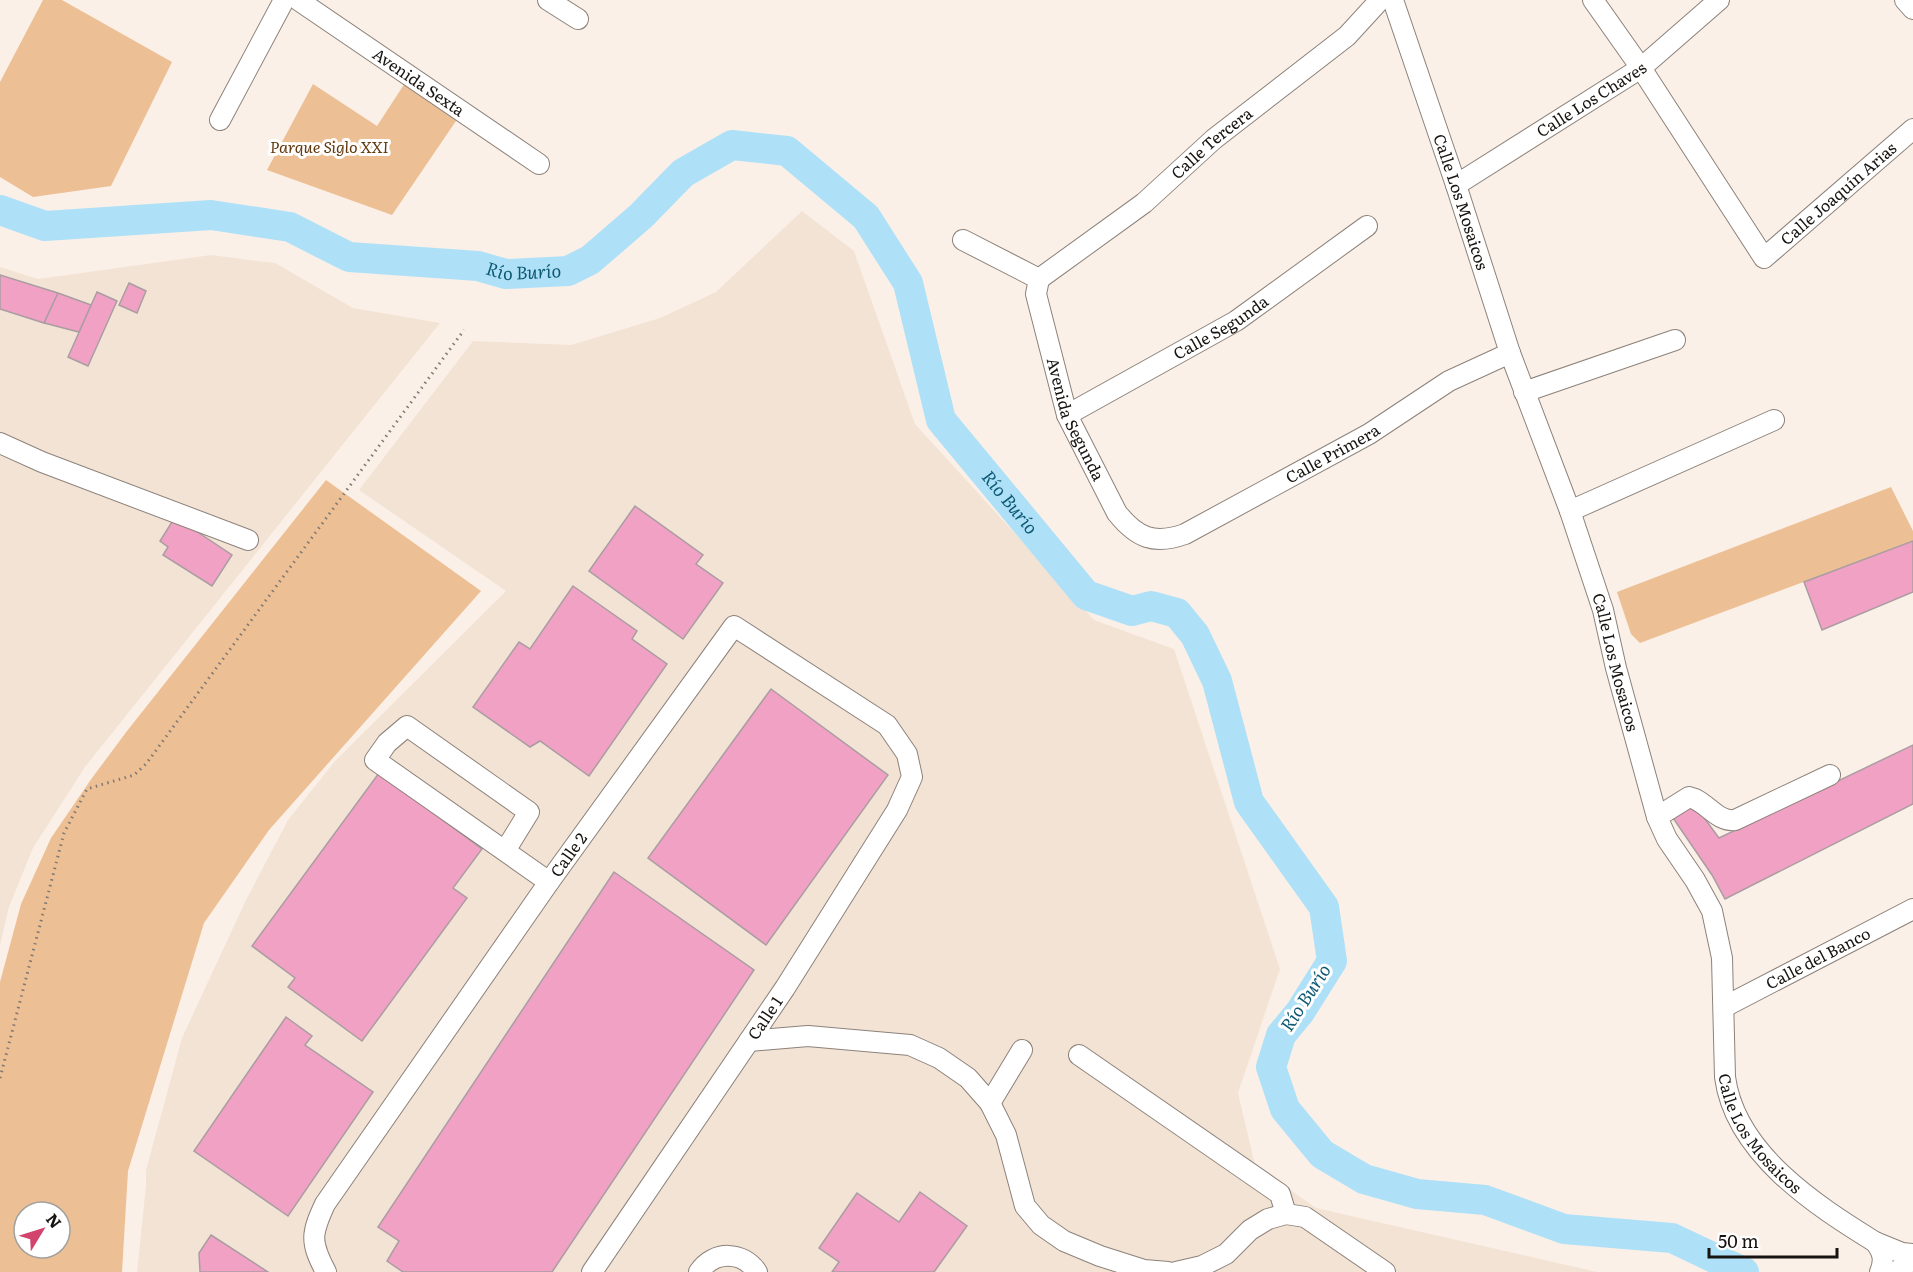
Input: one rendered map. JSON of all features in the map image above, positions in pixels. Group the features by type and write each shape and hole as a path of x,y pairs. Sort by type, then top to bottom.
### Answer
{"street":[{"path":"219,120 284,0"},
{"name":"Avenida Sexta","path":"298,0 539,164"},
{"path":"548,0 578,19"},
{"name":"Calle Tercera","path":"1039,279 1144,203 1214,139 1347,36 1380,0"},
{"name":"Calle Los Mosaicos","path":"1393,0 1510,353 1570,511 1603,610 1616,668 1657,817 1667,839 1695,880 1712,911 1722,958 1727,1096 1734,1113 1770,1162 1803,1194 1830,1215 1875,1242 1902,1253 1913,1254"},
{"path":"1593,0 1641,68"},
{"name":"Calle Los Chaves","path":"1456,185 1641,68 1719,0"},
{"path":"1905,0 1913,9"},
{"name":"Calle Joaquín Arias","path":"1641,68 1764,258 1913,129"},
{"name":"Calle Segunda","path":"1067,415 1236,321 1367,226"},
{"path":"963,240 1039,279"},
{"name":"Avenida Segunda","path":"1039,279 1036,294 1067,415 1117,513 1137,532 1150,539"},
{"path":"1524,392 1675,340"},
{"name":"Calle Primera","path":"1150,539 1161,541 1185,534 1369,434 1449,381 1510,353"},
{"path":"1570,511 1774,420"},
{"path":"0,443 42,462 248,540"},
{"name":"Calle 2","path":"326,1272 317,1255 313,1229 325,1204 549,882 734,626 887,725 907,754"},
{"path":"505,851 529,812 407,726 387,743 375,760 549,882"},
{"name":"Calle 1","path":"592,1272 785,988 897,810 912,777 907,754"},
{"path":"1657,817 1689,797 1705,803 1720,818 1727,821 1735,820 1830,775"},
{"name":"Calle del Banco","path":"1724,1007 1913,909"},
{"path":"749,1041 808,1036 910,1045 939,1058 968,1078 990,1103 1006,1135 1025,1206 1041,1225 1064,1241 1101,1256 1144,1270 1168,1272"},
{"path":"990,1103 1022,1050"},
{"path":"1079,1054 1280,1194 1286,1214"},
{"path":"1176,1272 1202,1266 1226,1254 1250,1230 1268,1219 1286,1214 1305,1217 1385,1272"},
{"path":"1875,1242 1883,1258 1880,1272"},
{"path":"699,1272 707,1262 735,1256 748,1262 758,1272"},
{"path":"1896,1272 1913,1259"}],"path":[{"path":"0,1078 64,832 80,800 87,789 134,775 146,764 464,330"}],"shaded area":[{"path":"802,211 854,251 915,424 1094,620 1174,649 1280,969 1238,1093 1255,1165 1316,1208 1597,1272 137,1272 146,1170 182,1038 246,900 288,820 335,761 506,591 359,490 473,341 571,345 660,318 716,292"},
{"path":"211,255 275,263 353,308 440,323 85,767 33,848 9,907 0,945 0,267 38,279"}],"green space":[{"path":"43,0 62,0 172,62 111,186 33,197 0,177 0,82"},
{"name":"Parque Siglo XXI","path":"405,83 458,118 392,215 267,170 313,84 377,126"},
{"path":"326,480 481,591 269,830 204,923 128,1171 122,1272 0,1272 0,982 21,904 51,838 92,778"},
{"path":"1891,487 1913,531 1913,541 1640,643 1631,634 1617,592"}],"building":[{"path":"0,275 58,293 44,323 0,309"},
{"path":"129,283 146,291 137,313 119,305"},
{"path":"97,292 117,301 88,366 68,357"},
{"path":"58,293 91,305 79,332 44,323"},
{"path":"635,506 703,555 696,564 723,583 683,639 589,571"},
{"path":"175,517 232,555 212,586 163,555 168,547 160,541"},
{"path":"1913,541 1913,592 1822,630 1804,582"},
{"path":"573,586 637,631 632,639 667,664 589,776 540,741 530,747 473,707 519,642 530,649"},
{"path":"771,689 888,775 766,945 648,858"},
{"path":"1913,745 1913,804 1725,899 1712,875 1673,818 1694,804 1719,838"},
{"path":"379,773 482,849 453,888 467,898 362,1041 288,987 295,978 252,946"},
{"path":"614,872 754,970 552,1272 403,1272 387,1261 399,1241 378,1227"},
{"path":"286,1017 312,1036 305,1045 373,1092 288,1216 194,1151"},
{"path":"920,1192 967,1226 934,1272 832,1272 839,1262 819,1248 857,1193 899,1222"},
{"path":"211,1235 268,1272 200,1272 199,1253"}],"waterway":[{"name":"Río Burío","path":"0,210 45,226 211,215 290,227 349,257 478,266 506,274 568,271 590,260 641,216 683,173 732,145 787,151 866,217 908,283 941,420 1086,595 1132,611 1151,606 1177,613 1195,635 1217,681 1249,802 1324,907 1332,961 1300,1012 1281,1035 1271,1067 1285,1109 1322,1154 1364,1179 1417,1194 1485,1200 1564,1229 1672,1238 1744,1272"}]}
